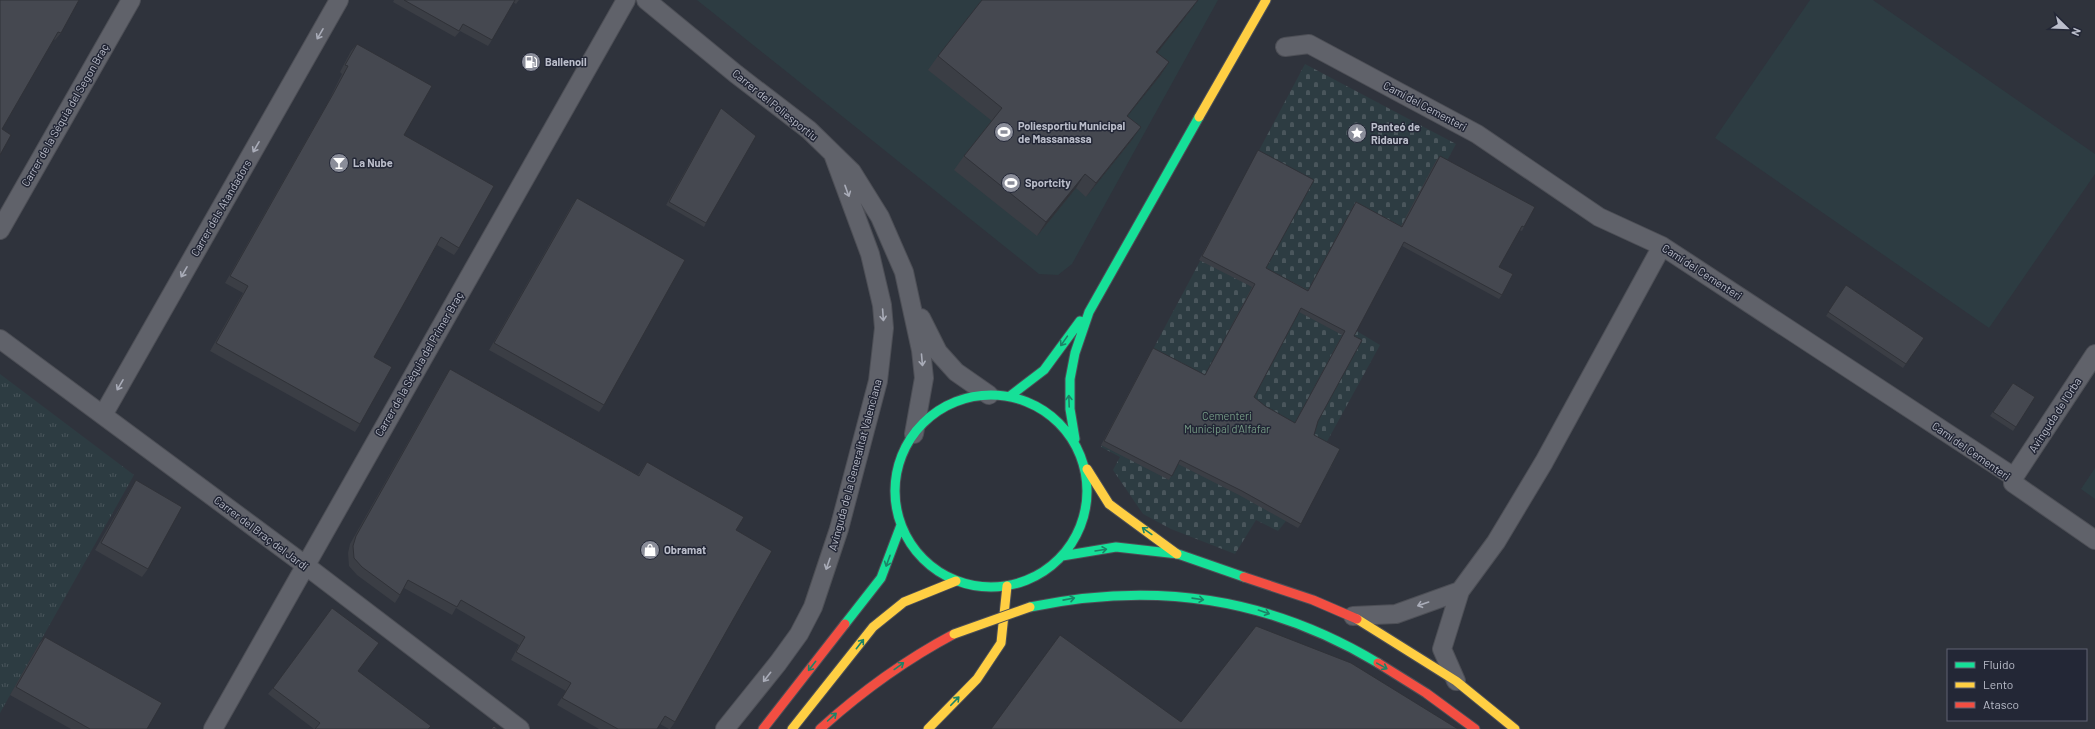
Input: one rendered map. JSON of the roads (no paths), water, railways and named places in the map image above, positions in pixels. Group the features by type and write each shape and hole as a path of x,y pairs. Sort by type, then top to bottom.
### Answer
{"street":[{"name":"Carrer de la Séquia del Segon Braç","path":"0,230 131,0"},
{"name":"Carrer dels Atandadors","path":"103,415 339,0"},
{"name":"Carrer de la Séquia del Primer Braç","path":"213,729 626,0"},
{"name":"Carrer del Poliesportiu","path":"646,0 736,74 809,130 852,172 880,217 904,272 921,350 924,378 914,434"},
{"path":"1178,554 1109,504 1084,462 1075,439 1070,408 1069,389 1073,359 1089,312 1266,0"},
{"name":"Camí del Cementeri","path":"1285,47 1309,44 1477,134 1599,217 1662,246 2014,477 2013,483 2095,540"},
{"name":"Avinguda de la Generalitat Valenciana","path":"725,729 786,651 807,621 839,529 878,382 884,328 882,305 870,254 834,154"},
{"path":"1456,681 1442,648 1460,591 1496,542 1516,509 1662,246"},
{"name":"Carrer del Poliesportiu","path":"910,294 938,352 956,372 989,395"},
{"path":"1010,396 1044,370 1074,327 1089,312"},
{"name":"Carrer del Braç del Jardí","path":"0,339 305,565 520,729"},
{"name":"Avinguda de l'Orba","path":"2014,477 2095,354"},
{"path":"1075,439 1052,416 1032,404 1010,396 989,395 968,398 948,406 929,418 914,434 904,450 896,481 896,506 901,524 917,553 942,574 956,581 982,587 1007,586 1037,576 1062,556 1080,528 1088,496 1084,462"},
{"path":"763,729 881,578 901,524"},
{"path":"1062,556 1116,547 1178,554 1313,600 1353,616 1456,681 1515,729"},
{"path":"792,729 873,627 904,602 956,581"},
{"path":"928,729 977,679 1001,643 1007,586"},
{"path":"1353,616 1396,614 1460,591"},
{"path":"820,729 845,706 908,660 954,634 994,618 1030,607 1074,598 1119,595 1156,595 1220,602 1262,611 1346,645 1398,674 1449,708 1475,729"}],"place":[{"name":"Ballenoil","path":"531,62"},
{"name":"Poliesportiu Municipal de Massanassa","path":"1004,132"},
{"name":"Panteó de Ridaura","path":"1357,133"},
{"name":"La Nube","path":"339,163"},
{"name":"Sportcity","path":"1011,183"},
{"name":"Obramat","path":"650,550"}],"park label":[{"name":"Cementeri Municipal d'Alfafar","path":"1227,422"}]}
